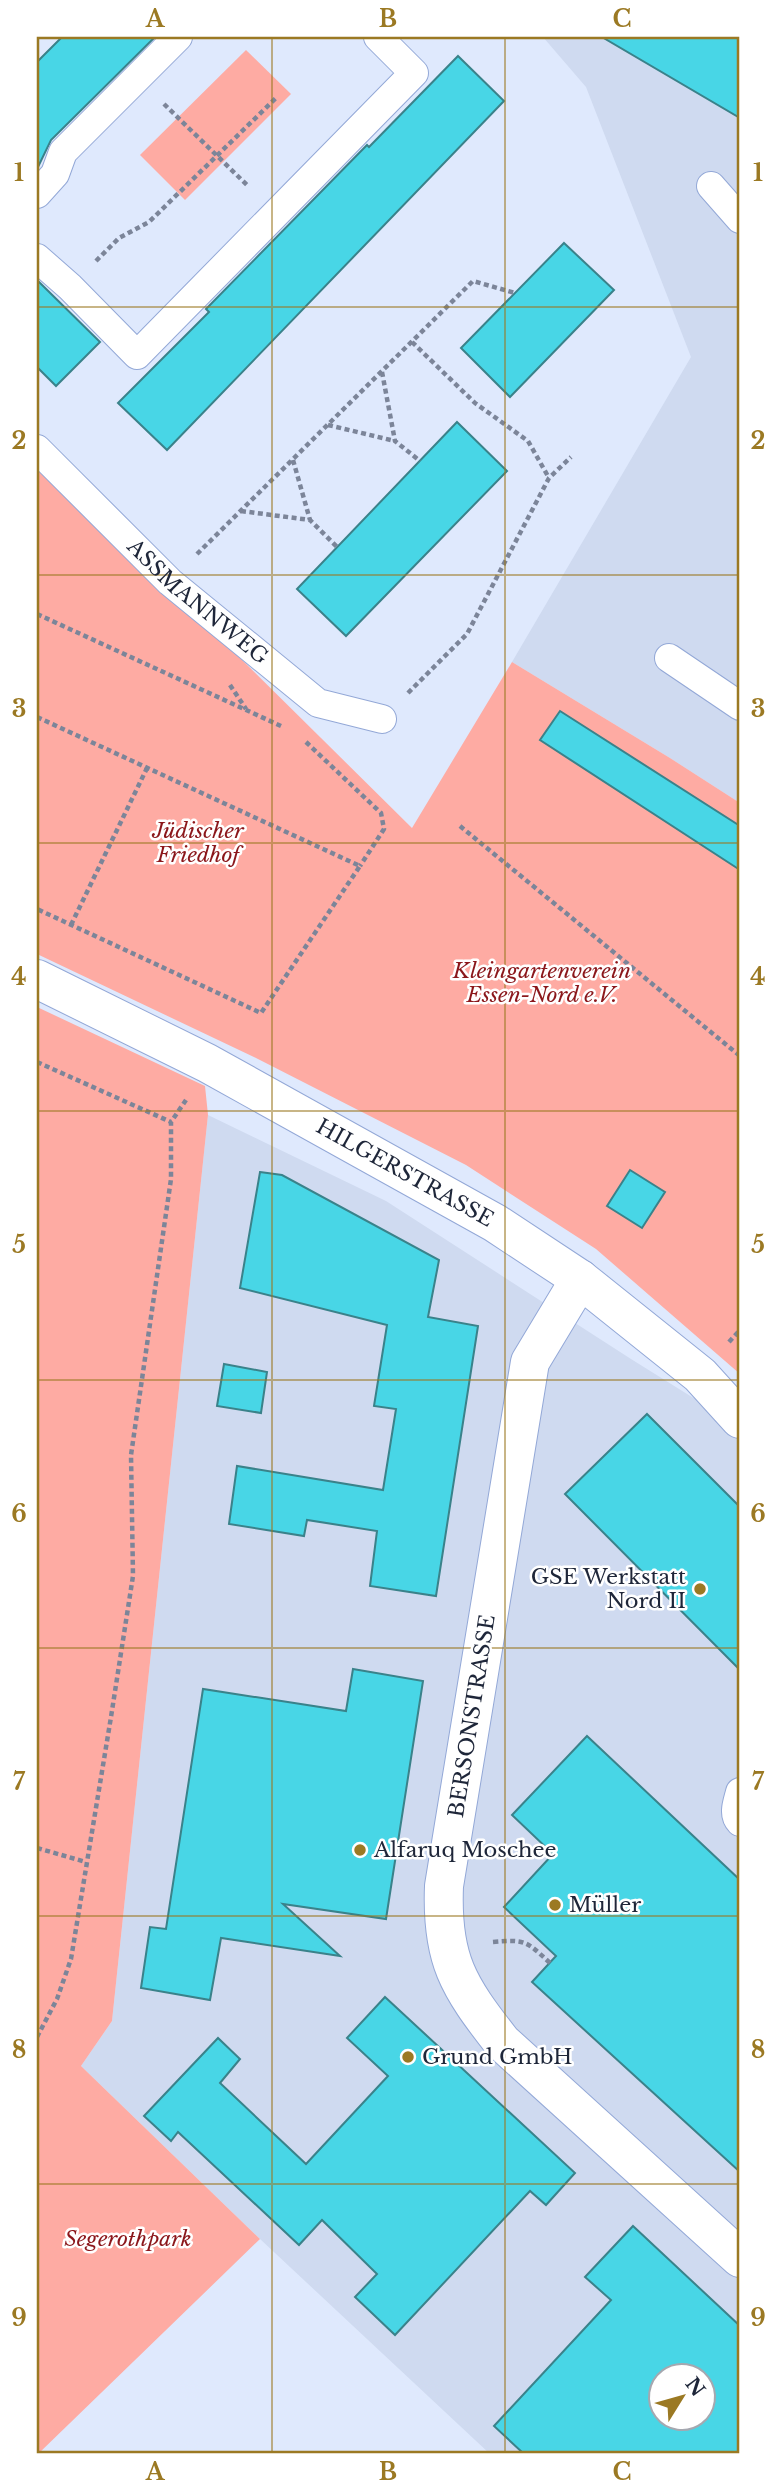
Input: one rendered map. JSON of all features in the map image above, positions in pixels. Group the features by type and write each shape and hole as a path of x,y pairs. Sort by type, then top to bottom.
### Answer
{"street":[{"name":"HILGERSTRASSE","path":"37,979 207,1063 495,1223 580,1279 700,1375 740,1419"},
{"name":"BERSONSTRASSE","path":"580,1279 530,1362 444,1886 442,1922 452,1965 472,2004 502,2042 740,2258"}],"lane":[{"path":"37,194 55,174 63,152 178,37"},
{"path":"37,258 70,286 137,355 414,73 378,37"},
{"path":"711,186 740,219"},
{"name":"ASSMANNWEG","path":"37,449 170,582 318,703 382,719"},
{"path":"668,659 740,706"},
{"path":"740,1791 736,1808 740,1822"}],"path":[{"path":"137,79 276,214"},
{"path":"70,286 118,238 149,222 276,98"},
{"path":"170,582 473,281 514,293"},
{"path":"412,342 475,403 528,440 550,478"},
{"path":"382,371 395,441"},
{"path":"328,425 395,441 420,461"},
{"path":"382,719 467,634 550,478 571,457"},
{"path":"293,460 310,520 337,547"},
{"path":"240,511 310,520"},
{"path":"37,614 288,729"},
{"path":"37,717 360,866"},
{"path":"37,909 261,1013 384,828 381,813 298,734"},
{"path":"71,925 147,768"},
{"path":"460,826 740,1056"},
{"path":"37,1062 170,1122 171,1179 131,1455 133,1576 66,1978 37,2037"},
{"path":"37,1848 86,1863"},
{"path":"447,1947 520,1940 550,1964"}],"shaded area":[{"path":"543,37 740,37 740,803 512,662 691,357 586,87"},
{"path":"208,1115 386,1201 740,1427 740,2454 490,2454 260,2239 81,2066 112,2021"}],"green space":[{"path":"246,50 291,94 185,200 140,155"},
{"name":"Kleingartenverein Essen-Nord e.V.","path":"37,457 412,828 512,662 740,803 740,1374 596,1249 466,1165 256,1058 37,954"},
{"name":"Segerothpark","path":"37,1007 205,1086 208,1115 112,2021 81,2066 260,2239 38,2454"}],"building":[{"path":"62,37 155,37 51,140 37,169 37,62"},
{"path":"602,37 740,37 740,118"},
{"path":"458,56 504,101 167,450 118,403 209,312 206,309"},
{"path":"564,243 614,290 510,397 461,348"},
{"path":"37,280 100,342 56,386 37,367"},
{"path":"457,422 507,471 346,636 297,589"},
{"path":"560,711 740,826 740,870 540,740"},
{"path":"630,1170 665,1192 642,1228 607,1206"},
{"path":"260,1172 282,1175 439,1260 428,1317 478,1326 436,1596 370,1586 377,1531 307,1520 304,1536 229,1524 237,1466 383,1490 396,1409 374,1406 387,1325 240,1288"},
{"path":"224,1364 267,1372 261,1413 217,1406"},
{"name":"GSE Werkstatt Nord II","path":"647,1414 740,1507 740,1670 565,1494"},
{"path":"353,1669 423,1681 386,1919 283,1904 340,1956 221,1938 210,2000 141,1988 150,1927 166,1929 203,1689 346,1711"},
{"path":"587,1736 740,1880 740,2172 532,1982 556,1956 504,1907 553,1854 512,1815"},
{"path":"385,1997 575,2173 546,2205 530,2191 395,2335 355,2297 377,2274 322,2220 299,2245 178,2132 171,2141 144,2116 218,2038 240,2059 220,2083 306,2164 388,2076 347,2038"},
{"path":"633,2226 740,2326 740,2454 524,2454 494,2426 611,2300 585,2277"}],"place":[{"name":"GSE Werkstatt Nord II","path":"700,1589"},
{"name":"Alfaruq Moschee","path":"360,1850"},
{"name":"Müller","path":"555,1905"},
{"name":"Grund GmbH","path":"408,2057"}],"park label":[{"name":"Jüdischer Friedhof","path":"198,843"}]}
